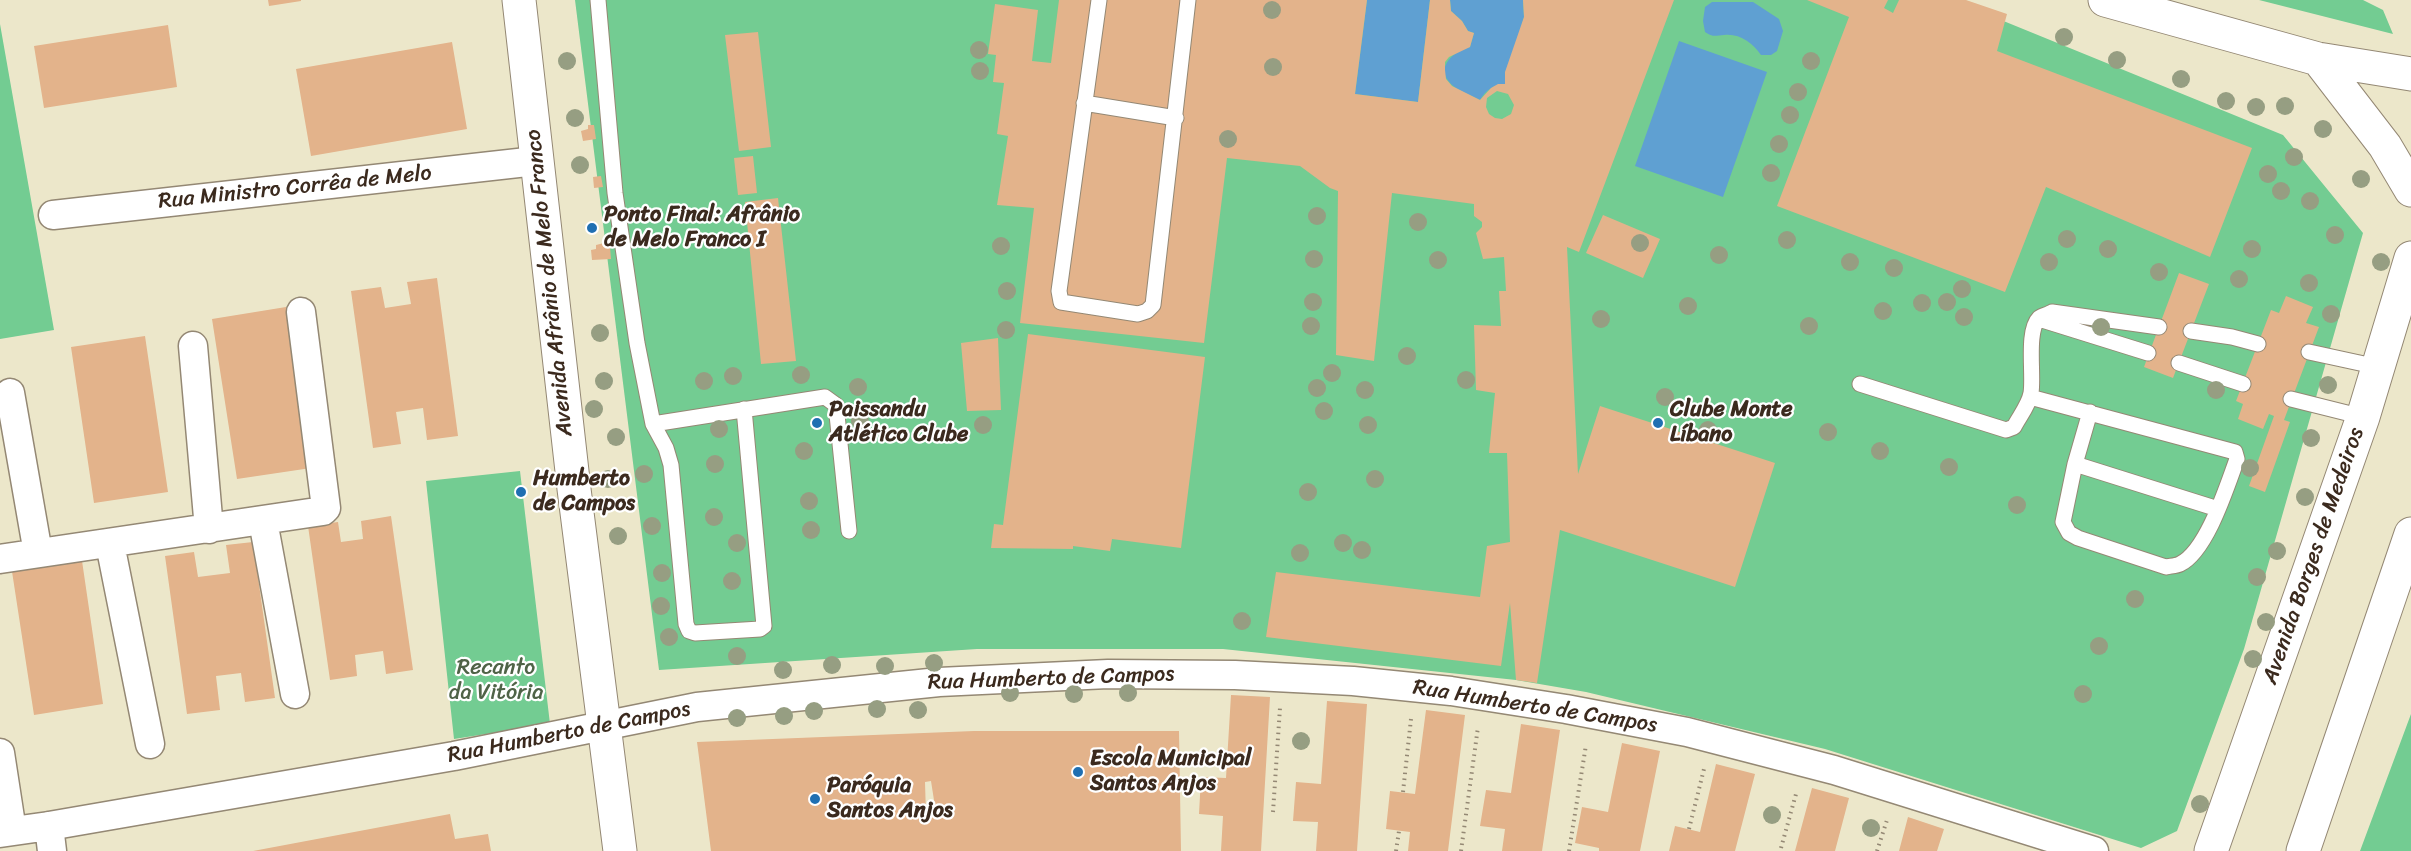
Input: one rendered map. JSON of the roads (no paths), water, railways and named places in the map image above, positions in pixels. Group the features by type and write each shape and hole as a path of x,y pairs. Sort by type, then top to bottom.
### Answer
{"main road":[{"name":"Avenida Afrânio de Melo Franco","path":"519,0 575,500 620,851"},
{"path":"2105,0 2318,59 2411,74"},
{"path":"2318,59 2385,146 2411,190"},
{"name":"Avenida Borges de Medeiros","path":"2211,851 2363,417 2411,258"},
{"path":"2303,851 2411,534"}],"street":[{"name":"Rua Ministro Corrêa de Melo","path":"53,214 536,160"},
{"path":"0,559 209,529 322,511 326,508 301,312"},
{"path":"193,346 209,529"},
{"path":"10,393 38,553"},
{"path":"263,520 295,694"},
{"path":"111,544 150,744"},
{"name":"Rua Humberto de Campos","path":"6,832 50,839 604,725 709,706 951,681 1108,674 1236,675 1353,681 1451,691 1566,709 1687,732 1834,770 2094,851"},
{"path":"0,753 6,832"}],"lane":[{"path":"598,0 615,193 637,343 653,424 666,448 670,465 686,624 689,631 695,633 760,629 764,626 744,409"},
{"path":"1099,0 1059,291 1062,302 1072,305 1138,314 1147,311 1153,305 1188,0"},
{"path":"1084,103 1176,118"},
{"path":"1860,384 2006,430 2014,427 2030,397 2033,373 2033,328 2039,318 2052,312 2159,327"},
{"path":"2039,318 2148,353"},
{"path":"2191,332 2232,337 2258,344"},
{"path":"2309,352 2378,367"},
{"path":"2179,363 2242,384"},
{"path":"653,424 825,397 836,405 849,531"},
{"path":"2030,397 2090,412 2235,452 2237,459 2215,519 2193,552 2180,564 2166,567 2068,533 2063,522 2075,464 2090,412"},
{"path":"2291,399 2363,417"},
{"path":"2075,464 2218,509"}],"water":[{"path":"1367,0 1430,0 1418,102 1355,94"},
{"path":"1450,0 1523,0 1524,17 1505,84 1490,89 1480,100 1457,89 1446,78 1445,66 1448,61 1458,52 1470,47 1474,33 1468,31 1462,21 1451,11"},
{"path":"1712,2 1753,2 1779,19 1783,31 1777,51 1771,55 1761,55 1750,43 1740,37 1714,36 1705,32 1703,21 1705,7"},
{"path":"1679,41 1767,72 1723,197 1635,166"}],"place":[{"name":"Ponto Final: Afrânio de Melo Franco I","path":"592,228"},
{"name":"Paissandu Atlético Clube","path":"817,423"},
{"name":"Clube Monte Líbano","path":"1658,423"},
{"name":"Humberto de Campos","path":"521,492"},
{"name":"Escola Municipal Santos Anjos","path":"1078,772"},
{"name":"Paróquia Santos Anjos","path":"815,799"}],"park label":[{"name":"Recanto da Vitória","path":"496,680"}]}
